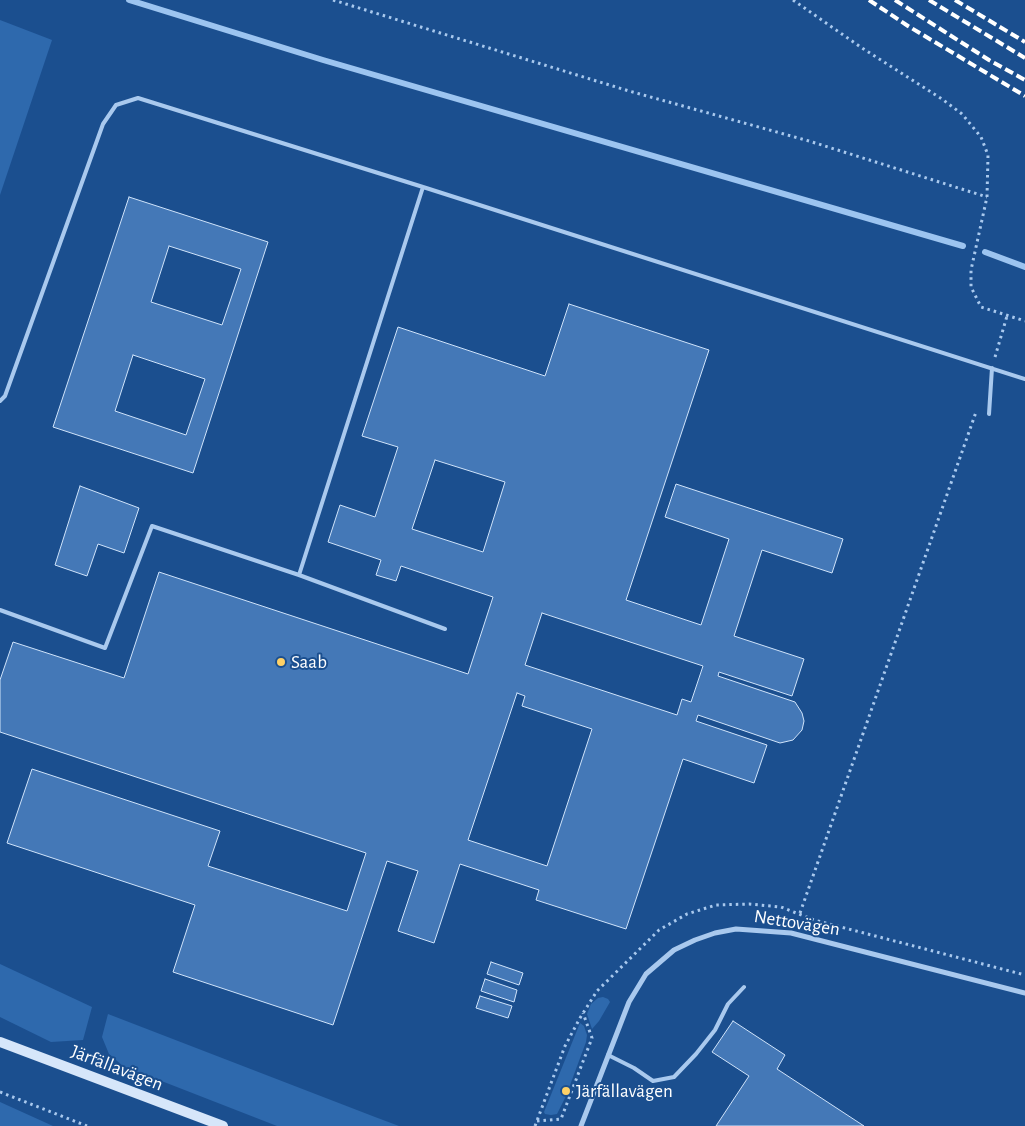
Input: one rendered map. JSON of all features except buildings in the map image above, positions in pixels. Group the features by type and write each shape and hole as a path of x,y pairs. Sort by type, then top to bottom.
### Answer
{"street":[{"name":"Nettovägen","path":"581,1126 629,1002 646,974 674,950 715,933 736,929 791,933 1025,993"},
{"name":"Järfällavägen","path":"0,1042 222,1126"}],"lane":[{"path":"0,401 5,396 9,387 103,124 116,105 138,98 1025,379"},
{"path":"299,575 423,187"},
{"path":"988,414 992,368"},
{"path":"0,610 105,648 152,526 299,575 445,629"},
{"path":"608,1055 634,1068 653,1081 674,1077 715,1030 728,1004 744,987"}],"path":[{"path":"333,0 629,91 809,141 988,197"},
{"path":"793,0 862,48 942,99 962,114 981,137 988,155 988,197 971,270 971,287 980,307 1025,321"},
{"path":"992,368 1007,316"},
{"path":"800,913 978,406"},
{"path":"535,1126 565,1046 583,1013 597,991 659,930"},
{"path":"537,1121 560,1119 592,1038 583,1013"},
{"path":"0,1092 87,1126"}],"shaded area":[{"path":"0,20 52,40 0,195"},
{"path":"0,964 92,1007 83,1040 51,1042 0,1017"},
{"path":"603,997 610,1002 592,1029 587,1014 591,1004 598,998"},
{"path":"108,1014 399,1126 277,1126 123,1066 109,1054 102,1037"},
{"path":"580,1023 584,1026 587,1035 586,1042 566,1096 557,1114 545,1114 544,1112"},
{"path":"0,1102 53,1126 0,1126"}],"waterway":[{"path":"129,0 323,60 963,246"},
{"path":"985,252 1025,267"}],"railway":[{"path":"869,0 908,26 1025,96"},
{"path":"895,0 989,60 1025,80"},
{"path":"929,0 1025,58"},
{"path":"955,0 1025,42"}],"place":[{"name":"Saab","path":"281,662"},
{"name":"Järfällavägen","path":"566,1091"}]}
